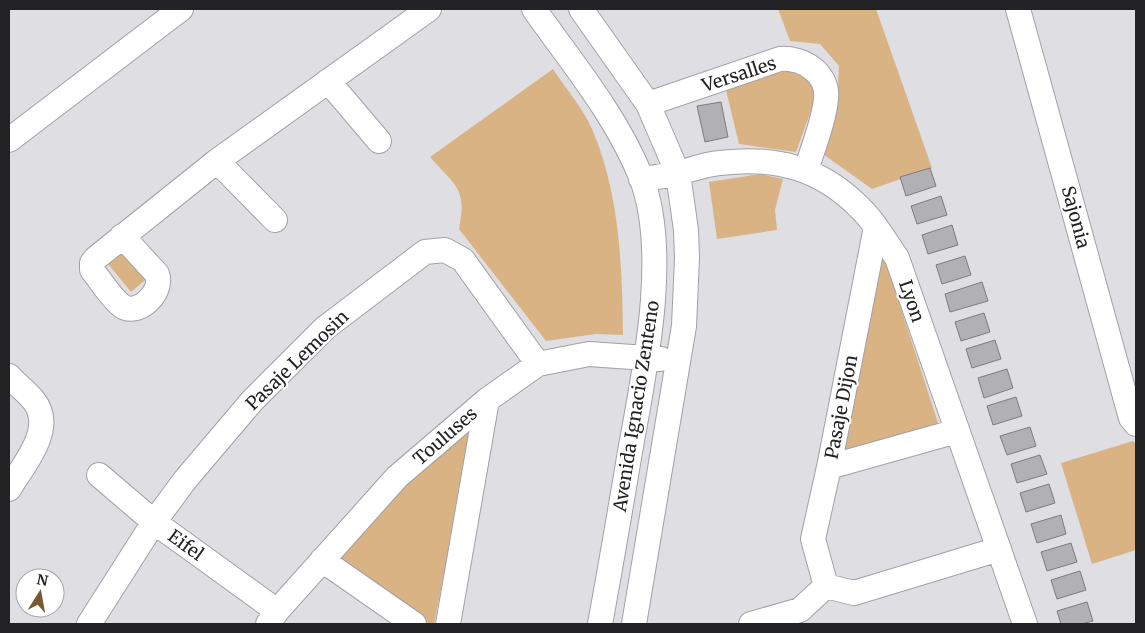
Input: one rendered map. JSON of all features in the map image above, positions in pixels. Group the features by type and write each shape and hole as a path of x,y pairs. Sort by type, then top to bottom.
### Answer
{"street":[{"path":"9,140 181,9"},
{"path":"122,236 217,161 429,9"},
{"name":"Avenida Ignacio Zenteno","path":"534,9 615,122 641,179 652,232 654,260 647,357 600,624"},
{"name":"Avenida Ignacio Zenteno","path":"581,9 648,104 678,174 686,230 687,258 684,326 634,624"},
{"name":"Sajonia","path":"1018,9 1132,418 1136,424"},
{"name":"Versalles","path":"648,104 780,59 797,60 812,68 818,74 823,82 827,98 806,170"},
{"path":"328,81 379,141"},
{"path":"217,161 275,220"},
{"name":"Lyon","path":"641,179 678,174 718,163 739,161 784,164 806,170 832,184 860,208 876,227 896,258 1025,624"},
{"name":"Pasaje Dijon","path":"826,586 813,539 876,227"},
{"name":"Pasaje Lemosin","path":"89,624 154,522 217,440 288,364 325,328 425,252 445,250 462,260 538,364"},
{"name":"Touluses","path":"272,617 397,478 487,400 538,364 589,354 678,360"},
{"path":"9,376 35,403 42,420 40,435 9,489"},
{"path":"448,624 487,400"},
{"path":"829,467 957,431"},
{"name":"Eifel","path":"99,475 272,617"},
{"path":"751,624 800,610 826,586 854,593 999,549"},
{"path":"322,560 414,624"}],"shaded area":[{"path":"778,9 876,9 932,168 872,189 823,154 837,105 839,66 820,44 790,41"},
{"path":"553,69 588,121 609,179 618,230 623,335 596,334 546,341 459,229 462,204 457,188 430,157"},
{"path":"781,72 799,72 814,85 813,105 796,152 739,144 726,90"},
{"path":"760,174 783,179 775,210 777,230 717,239 709,182"},
{"path":"125,241 152,274 131,292 104,259"},
{"path":"883,253 938,423 843,453"},
{"path":"473,429 434,624 430,624 334,561 418,473"},
{"path":"1133,441 1136,444 1136,550 1092,564 1061,463"}],"building":[{"path":"721,102 728,137 705,142 697,106"},
{"path":"930,168 936,186 906,196 900,177"},
{"path":"941,196 947,215 917,224 911,206"},
{"path":"952,225 958,245 928,254 922,235"},
{"path":"965,256 971,275 942,284 936,265"},
{"path":"982,282 988,301 950,312 945,294"},
{"path":"984,313 990,332 961,341 955,322"},
{"path":"995,340 1001,359 972,368 966,349"},
{"path":"1007,369 1013,388 984,398 978,378"},
{"path":"1016,397 1022,416 993,425 987,406"},
{"path":"1030,427 1036,446 1007,455 1000,436"},
{"path":"1040,455 1047,474 1017,483 1011,464"},
{"path":"1049,484 1055,503 1026,512 1020,493"},
{"path":"1061,515 1066,534 1037,543 1031,524"},
{"path":"1071,543 1077,562 1047,571 1041,552"},
{"path":"1080,571 1086,590 1057,599 1051,580"},
{"path":"1087,602 1093,621 1081,624 1061,624 1057,611"}]}
